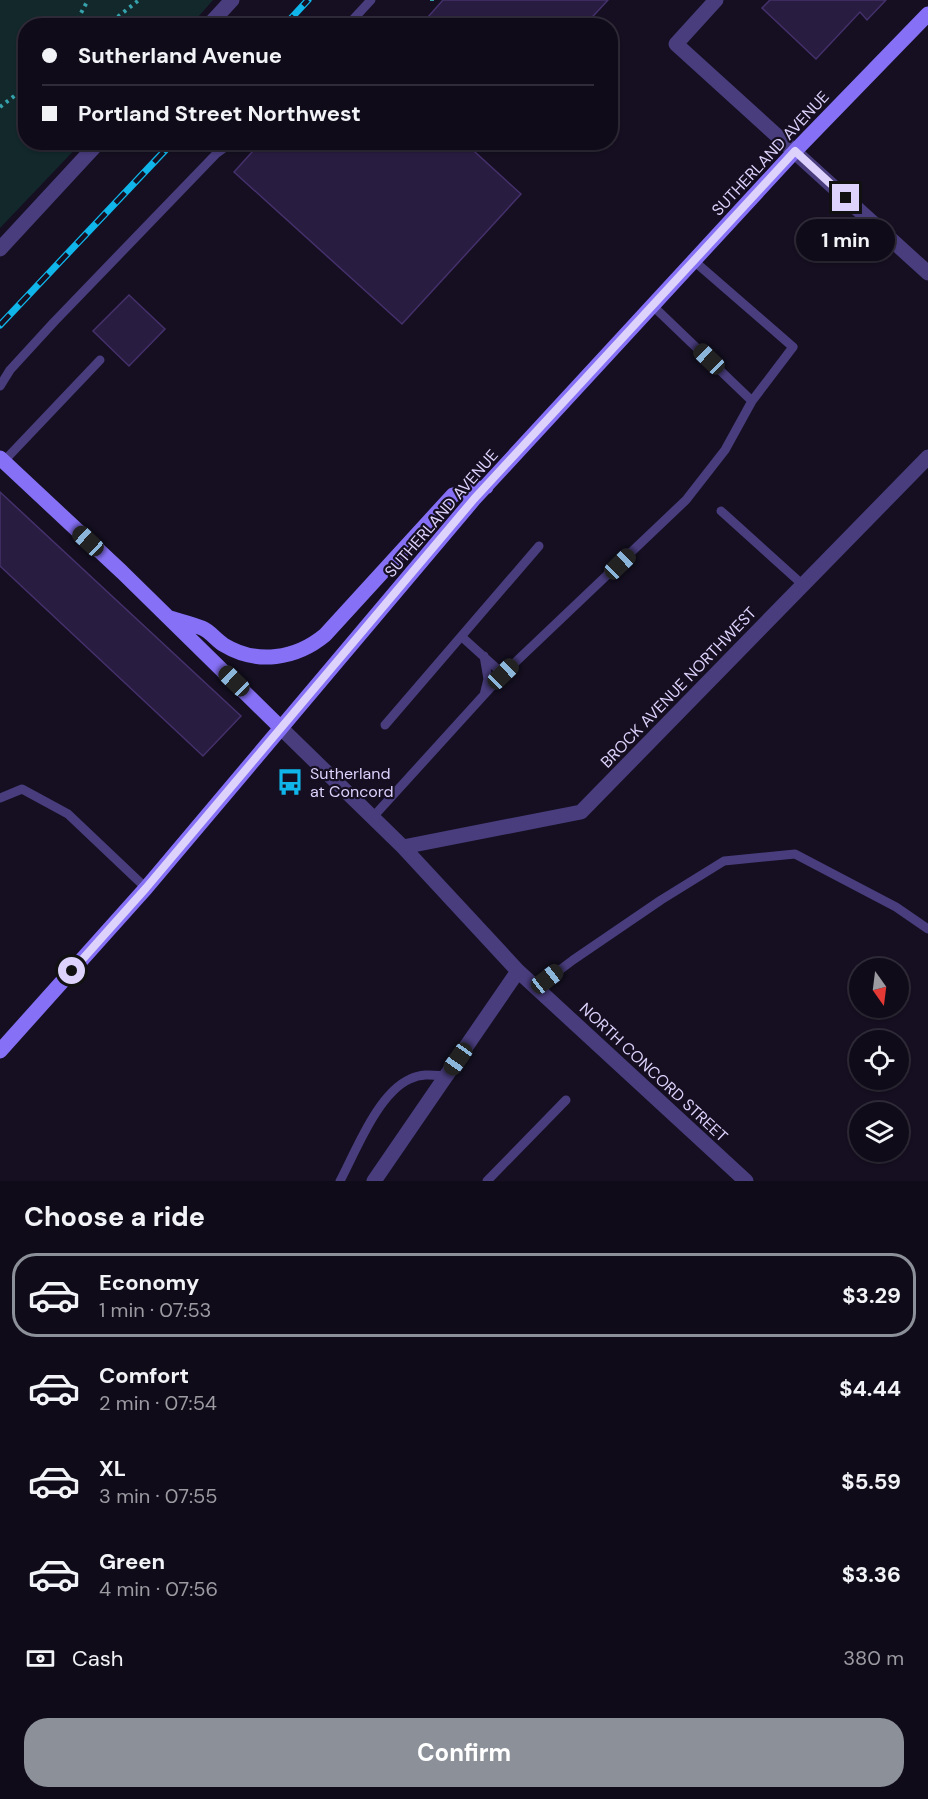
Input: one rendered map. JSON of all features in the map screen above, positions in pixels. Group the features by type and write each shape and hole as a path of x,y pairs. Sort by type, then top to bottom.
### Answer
{"street":[{"path":"215,18 232,0"},
{"path":"716,0 676,44 928,273"},
{"name":"SUTHERLAND AVENUE","path":"0,1051 146,888 486,487 795,151 928,14"},
{"path":"0,249 92,150"},
{"name":"BROCK AVENUE NORTHWEST","path":"403,847 581,812 928,457"},
{"name":"NORTH CONCORD STREET","path":"2,460 170,618 373,817 518,971 746,1181"},
{"path":"170,618 204,628 223,645 245,654 273,658 301,651 325,635 453,495 486,487"},
{"path":"374,1181 518,971"}],"lane":[{"path":"354,18 371,0"},
{"path":"0,386 10,370 54,322 221,150"},
{"path":"373,817 503,674 686,500 725,450 752,401 793,347 694,261"},
{"path":"653,306 752,401"},
{"path":"2,460 100,360"},
{"path":"721,511 803,585"},
{"path":"385,725 539,546"},
{"path":"462,637 503,674"},
{"path":"483,656 488,679 484,696"},
{"path":"0,798 22,789 68,814 146,888"},
{"path":"536,988 661,900 724,861 795,854 896,907 928,929"},
{"path":"340,1181 376,1113 394,1088 410,1078 425,1074 446,1076"},
{"path":"487,1181 566,1100"}],"path":[{"path":"78,18 88,0"},
{"path":"116,18 139,0"},
{"path":"0,107 18,93"}],"green space":[{"path":"0,0 213,0 197,18 18,18 18,150 74,150 0,228"}],"building":[{"path":"443,0 608,0 591,18 427,18"},
{"path":"770,0 886,0 867,20 860,12 816,59 762,8"},
{"path":"254,150 473,150 521,194 402,324 234,172"},
{"path":"129,295 165,329 129,366 93,331"},
{"path":"0,492 241,716 203,756 0,566"}],"railway":[{"path":"291,18 308,0"},
{"path":"0,325 165,150"}],"place":[{"name":"Sutherland at Concord","path":"290,782"}],"route":[{"path":"72,971 146,888 474,499 795,151 846,198"}]}
